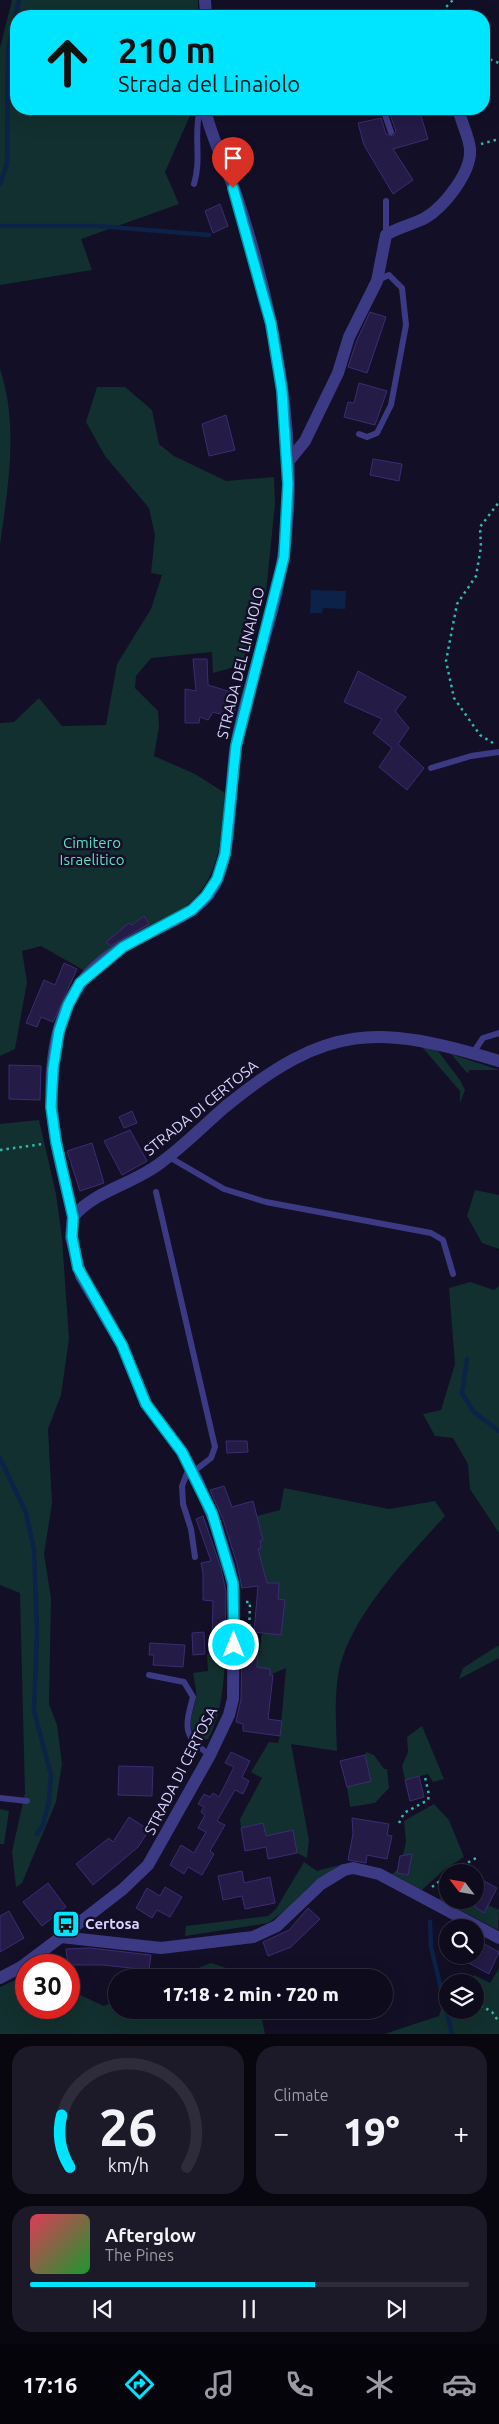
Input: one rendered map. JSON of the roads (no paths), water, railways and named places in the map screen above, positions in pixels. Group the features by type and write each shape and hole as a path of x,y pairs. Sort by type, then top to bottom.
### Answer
{"street":[{"name":"STRADA DEL LINAIOLO","path":"73,1217 56,1142 51,1107 55,1052 63,1019 80,983 123,947 192,910 206,896 217,879 225,854 236,746 284,557 288,462 282,391 271,324 240,206 207,115"},
{"path":"288,462 309,432 338,373 349,337 377,281 386,235 398,227 424,218 444,203 461,179 470,156 470,148 461,115"},
{"name":"STRADA DI CERTOSA","path":"0,1978 21,1967 61,1937 123,1889 148,1865 210,1755 229,1715 233,1699 234,1591 216,1522 191,1470 172,1438 146,1404 122,1345 81,1276 72,1244 73,1217 87,1204 149,1171 169,1157 224,1108 270,1073 298,1056 324,1045 355,1037 398,1037 473,1053 499,1061"},
{"path":"61,1937 172,1948 253,1937 277,1926 321,1884 353,1868 374,1871 499,1938"}],"lane":[{"path":"194,184 198,171 199,115"},
{"path":"385,115 391,132"},
{"path":"386,201 386,235"},
{"path":"359,434 367,437 377,433 391,405 406,325 402,288 389,275 377,281"},
{"path":"431,768 472,756 499,752"},
{"path":"473,1053 483,1038 499,1033"},
{"path":"169,1157 224,1189 266,1202 431,1233 443,1240 453,1274"},
{"path":"156,1192 215,1448 211,1458 191,1470 182,1486 183,1504 191,1529 195,1557"},
{"path":"149,1675 184,1682 193,1697 186,1725 189,1736 196,1746 210,1755"},
{"path":"0,1798 27,1801"}],"water":[{"path":"311,590 346,591 345,609 323,608 322,613 310,613"}],"waterway":[{"path":"17,10 19,0"},
{"path":"0,184 7,164 8,50 10,41"},
{"path":"0,226 98,226 209,235"},
{"path":"467,1359 462,1393 474,1412 499,1431"},
{"path":"0,1458 26,1513 34,1549 37,1632 34,1711 51,1775 49,1801 43,1825 37,1834"},
{"path":"430,1922 431,1947 452,2034"}],"place":[{"name":"Certosa","path":"66,1924"}],"park label":[{"name":"Cimitero Israelitico","path":"92,852"}]}
